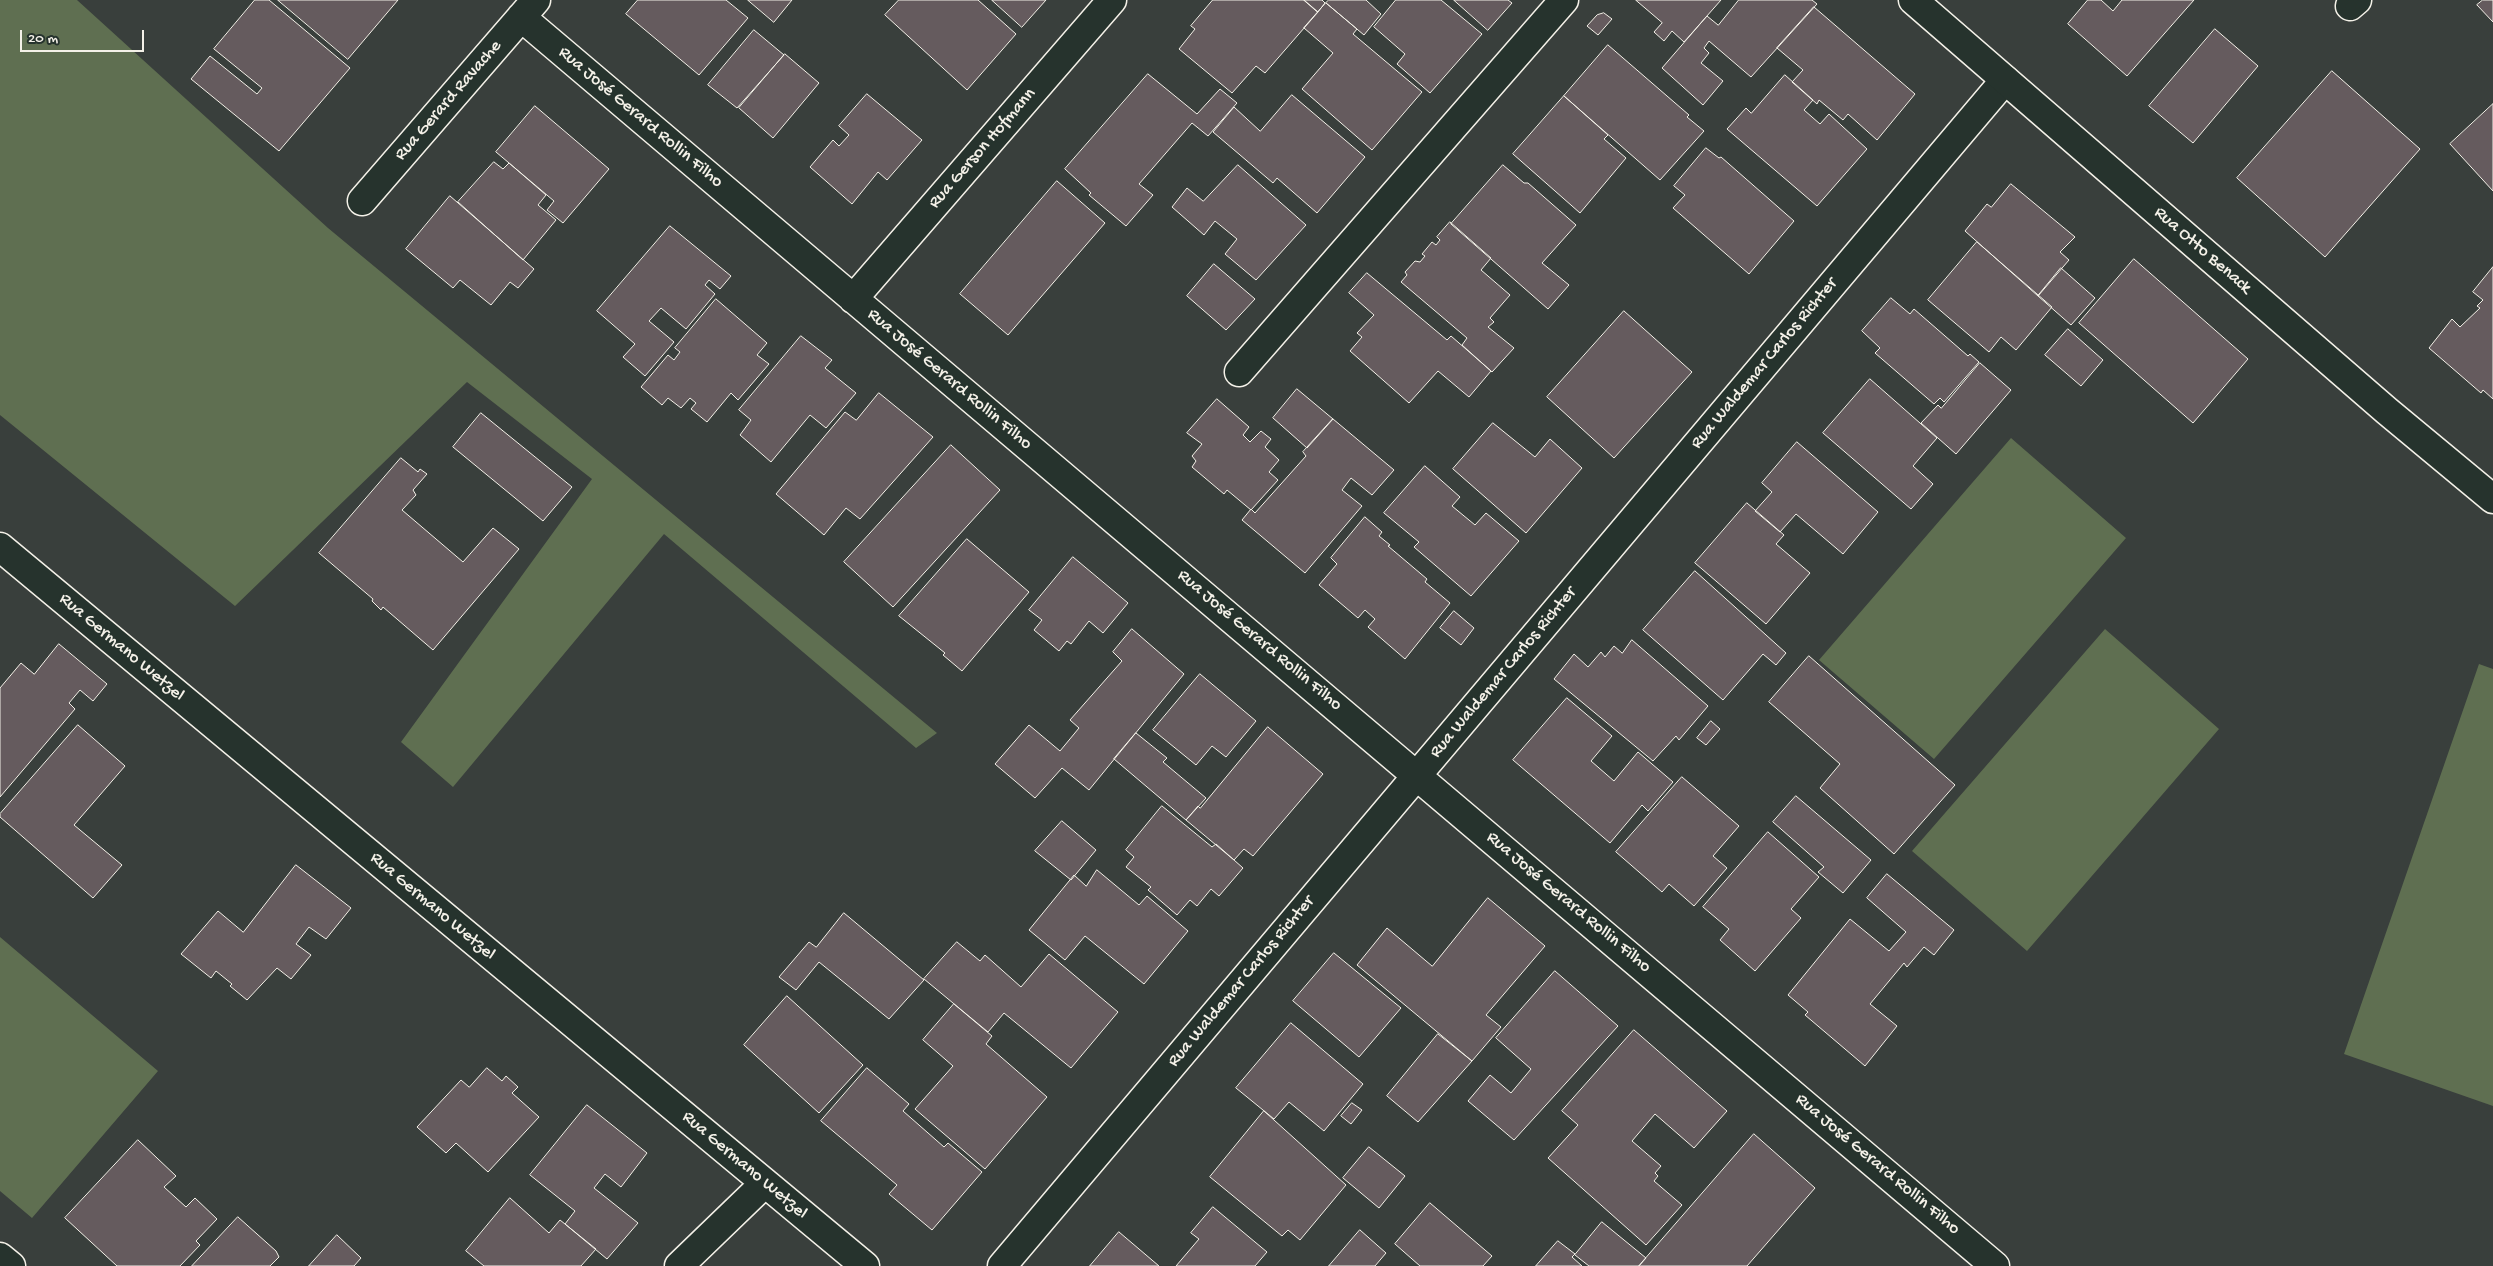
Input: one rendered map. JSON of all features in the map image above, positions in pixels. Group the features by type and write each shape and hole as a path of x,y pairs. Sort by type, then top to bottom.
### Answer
{"street":[{"name":"Rua Gerson Hofmann","path":"853,299 1112,0"},
{"path":"1240,372 1564,0"},
{"name":"Rua Otto Benack","path":"1913,0 2379,404 2493,499"},
{"name":"Rua José Gerard Rollin Filho","path":"529,9 853,299 1418,775 1996,1266"},
{"name":"Rua Gerard Ravache","path":"362,201 529,9"},
{"name":"Rua Waldemar Carlos Richter","path":"1002,1266 2005,80"},
{"name":"Rua Germano Wetzel","path":"0,547 865,1266"},
{"path":"679,1266 765,1183"},
{"path":"0,1257 11,1266"}],"green space":[{"path":"0,0 77,0 328,228 937,733 916,748 664,534 453,787 401,742 592,479 467,382 235,606 0,415"},
{"path":"2011,438 2126,538 1934,759 1819,660"},
{"path":"2105,629 2219,729 2027,951 1912,851"},
{"path":"2479,664 2493,669 2493,1106 2344,1054"},
{"path":"0,937 158,1071 32,1218 0,1191"}],"building":[{"path":"255,0 269,0 350,68 279,151 191,79 210,56 257,94 262,88 214,49"},
{"path":"278,0 398,0 348,59"},
{"path":"638,0 726,0 748,18 699,75 626,14"},
{"path":"748,0 792,0 774,22"},
{"path":"899,0 978,0 1016,34 967,90 885,15"},
{"path":"992,0 1046,0 1022,27"},
{"path":"1213,0 1304,0 1318,12 1265,73 1256,66 1232,93 1179,49 1195,29 1191,26"},
{"path":"1304,0 1322,0 1325,3 1318,12"},
{"path":"1329,0 1366,0 1381,14 1364,35 1326,3"},
{"path":"1396,0 1441,0 1482,34 1430,93 1397,64 1405,54 1374,27"},
{"path":"1454,0 1508,0 1512,3 1488,30"},
{"path":"1636,0 1721,0 1684,42 1672,31 1664,41 1654,32 1662,23"},
{"path":"1739,0 1812,0 1817,4 1751,77 1709,41 1704,48 1709,53 1701,63 1723,81 1703,105 1662,68 1707,16 1718,25"},
{"path":"2088,0 2101,0 2113,11 2122,0 2194,0 2127,76 2068,24"},
{"path":"2483,0 2493,0 2493,22 2477,5"},
{"path":"1326,3 1357,29 1353,34 1422,92 1372,150 1302,89 1333,53 1304,28"},
{"path":"1814,7 1915,94 1877,140 1848,114 1843,120 1819,100 1817,104 1792,82 1803,70 1777,48"},
{"path":"1604,13 1612,19 1598,35 1587,26 1597,15"},
{"path":"2215,29 2258,66 2193,143 2149,106"},
{"path":"754,30 784,55 737,108 708,85"},
{"path":"1608,45 1689,115 1687,117 1704,131 1660,180 1564,96"},
{"path":"785,54 819,83 773,138 739,108"},
{"path":"2332,71 2420,149 2325,257 2237,178"},
{"path":"1148,74 1197,114 1220,89 1237,103 1208,136 1192,123 1139,184 1153,195 1126,226 1089,195 1091,193 1065,169"},
{"path":"1785,75 1813,100 1804,110 1820,124 1829,114 1867,149 1817,206 1727,129 1746,108 1751,113"},
{"path":"867,94 922,140 887,180 878,172 852,204 810,167 833,140 839,146 849,135 839,126"},
{"path":"1292,95 1365,157 1317,213 1277,178 1273,183 1213,132 1234,107 1260,131"},
{"path":"1564,96 1608,135 1604,139 1626,158 1580,213 1513,154"},
{"path":"2493,104 2493,191 2450,144"},
{"path":"535,106 609,169 563,223 547,210 554,201 496,152"},
{"path":"1706,148 1719,158 1721,157 1794,221 1749,274 1673,208 1685,195 1674,186"},
{"path":"494,162 503,169 509,163 546,195 538,205 556,220 523,260 458,202"},
{"path":"1238,165 1306,225 1256,280 1225,254 1237,239 1215,221 1204,235 1172,207 1187,188 1203,201"},
{"path":"1503,165 1524,183 1528,183 1576,225 1542,263 1569,285 1548,309 1451,224"},
{"path":"1057,181 1105,223 1008,335 960,294"},
{"path":"2011,184 2075,237 2060,252 2069,260 2038,296 1965,231 1987,204 1991,207"},
{"path":"450,196 534,269 518,288 510,282 491,305 460,280 453,288 406,249"},
{"path":"1450,222 1491,258 1481,270 1510,295 1490,318 1494,322 1488,327 1514,348 1492,372 1462,345 1467,338 1401,282 1407,275 1405,272 1415,261 1420,262 1425,256 1422,254 1432,242 1436,245 1440,240 1437,237"},
{"path":"670,226 731,276 720,289 709,280 705,285 715,294 686,329 661,308 649,321 674,342 645,376 623,357 635,344 597,311"},
{"path":"1977,242 2052,307 2016,350 2001,337 1989,352 1928,300"},
{"path":"2134,259 2248,359 2193,423 2079,323"},
{"path":"1214,264 1255,299 1226,330 1187,296"},
{"path":"2493,267 2493,399 2483,390 2481,393 2429,348 2452,319 2460,327 2480,308 2477,306 2483,300 2473,292"},
{"path":"2061,268 2095,298 2071,325 2038,296"},
{"path":"1367,273 1447,340 1451,336 1491,371 1469,397 1438,371 1409,403 1350,351 1362,337 1357,333 1374,315 1349,293"},
{"path":"1891,298 1910,314 1914,309 1968,356 1970,354 1979,362 1944,402 1940,398 1934,404 1875,353 1880,348 1862,331"},
{"path":"716,299 767,343 757,355 769,364 738,400 731,393 707,422 691,409 696,403 690,398 681,408 668,398 662,405 641,387 668,355 674,360 680,352 675,348"},
{"path":"1624,311 1692,372 1614,458 1547,397"},
{"path":"2068,329 2103,360 2081,386 2045,355"},
{"path":"801,336 832,360 825,368 856,393 826,428 810,415 771,462 740,435 751,420 739,410"},
{"path":"1980,363 2011,390 1956,454 1921,423 1938,405 1941,408"},
{"path":"1870,379 1937,438 1913,466 1933,484 1911,509 1823,433"},
{"path":"1297,389 1333,419 1307,448 1273,418"},
{"path":"879,393 933,437 860,519 846,508 824,535 776,494 845,412 856,420"},
{"path":"1217,399 1249,427 1243,435 1250,442 1261,431 1271,439 1265,447 1279,460 1269,472 1278,480 1251,510 1227,490 1224,494 1192,467 1196,461 1192,456 1202,444 1187,433"},
{"path":"481,413 572,487 543,521 453,447"},
{"path":"1333,419 1394,470 1372,495 1351,478 1342,490 1362,506 1305,573 1242,520 1251,509 1255,513 1306,456 1303,452"},
{"path":"1493,423 1535,457 1550,439 1582,468 1526,533 1453,469"},
{"path":"1797,442 1878,512 1843,554 1796,514 1780,532 1755,511 1772,492 1762,483"},
{"path":"951,445 1000,490 893,607 844,562"},
{"path":"401,458 418,472 420,469 427,474 413,490 416,495 402,510 463,562 493,528 519,549 433,650 383,607 381,610 372,601 373,599 319,553"},
{"path":"1425,466 1460,497 1452,506 1475,525 1486,513 1519,541 1471,596 1414,547 1419,542 1384,513"},
{"path":"1747,503 1784,535 1776,544 1810,573 1766,624 1695,563"},
{"path":"1365,517 1382,532 1379,536 1390,545 1388,546 1427,579 1425,582 1450,603 1405,659 1368,627 1375,619 1365,610 1358,618 1319,585 1337,564 1331,558"},
{"path":"967,539 1029,592 962,671 943,655 945,653 899,616"},
{"path":"1073,557 1128,603 1103,633 1089,621 1071,644 1067,641 1059,651 1034,630 1042,620 1029,610"},
{"path":"1695,571 1786,653 1776,665 1763,654 1723,700 1643,630"},
{"path":"1454,611 1474,628 1461,645 1440,628"},
{"path":"1132,629 1184,674 1089,790 1062,768 1035,798 995,764 1029,725 1060,751 1079,728 1070,720 1122,661 1113,652"},
{"path":"1632,640 1708,706 1679,740 1676,736 1653,761 1554,679 1574,654 1588,667 1601,652 1605,657 1614,646 1622,653"},
{"path":"59,644 107,684 93,701 80,690 69,703 75,709 0,797 0,688 21,663 34,674"},
{"path":"1809,656 1955,785 1894,854 1820,788 1840,764 1769,702"},
{"path":"1200,674 1256,721 1226,757 1212,746 1196,765 1153,730"},
{"path":"1567,698 1612,736 1591,761 1614,781 1638,752 1673,782 1648,811 1642,805 1610,843 1513,760"},
{"path":"1711,721 1720,729 1706,745 1697,738"},
{"path":"78,725 125,766 74,825 122,865 93,898 0,817 0,814"},
{"path":"1268,727 1323,774 1253,856 1244,849 1234,860 1186,820 1198,806 1200,808"},
{"path":"1136,733 1167,758 1163,762 1206,798 1186,820 1114,759"},
{"path":"1682,777 1739,826 1713,856 1727,868 1694,906 1669,884 1662,892 1616,852"},
{"path":"1796,796 1871,860 1843,893 1818,872 1824,867 1773,822"},
{"path":"1162,806 1212,847 1216,844 1243,868 1219,896 1211,889 1197,906 1190,900 1177,915 1148,890 1151,887 1126,867 1134,857 1126,850"},
{"path":"1062,821 1096,850 1071,880 1035,851"},
{"path":"1768,832 1819,877 1791,909 1801,918 1755,971 1720,940 1729,929 1703,907"},
{"path":"296,865 351,908 326,939 309,927 296,944 311,955 291,979 277,968 247,1000 216,971 211,978 181,954 218,911 243,932"},
{"path":"1097,870 1139,905 1147,896 1188,931 1144,984 1085,936 1065,960 1029,930 1074,875 1086,886"},
{"path":"1887,874 1954,930 1934,955 1924,947 1907,967 1904,963 1870,1004 1897,1026 1865,1066 1805,1015 1808,1012 1788,995 1850,919 1889,951 1906,932 1867,898"},
{"path":"1488,898 1545,946 1486,1015 1501,1027 1472,1061 1357,965 1387,928 1432,966"},
{"path":"844,913 924,980 889,1019 819,962 796,990 779,977 809,942 816,947"},
{"path":"957,942 980,961 985,955 1021,987 1049,954 1118,1012 1071,1068 1004,1013 988,1032 924,979"},
{"path":"1334,953 1401,1008 1359,1057 1293,1001"},
{"path":"1555,971 1618,1026 1514,1140 1468,1101 1490,1075 1511,1093 1531,1069 1496,1038"},
{"path":"787,996 863,1065 819,1113 744,1045"},
{"path":"954,1004 992,1036 986,1044 1047,1097 985,1169 915,1109 953,1066 923,1040"},
{"path":"1291,1023 1363,1084 1324,1131 1289,1102 1274,1119 1236,1088"},
{"path":"1634,1030 1727,1111 1694,1148 1655,1114 1632,1141 1661,1166 1655,1173 1658,1176 1654,1181 1682,1205 1646,1245 1548,1158 1578,1125 1562,1111"},
{"path":"1438,1034 1472,1061 1418,1122 1387,1096"},
{"path":"487,1068 502,1081 506,1076 518,1087 512,1093 539,1117 488,1172 456,1143 446,1153 417,1127 461,1080 469,1087"},
{"path":"867,1068 909,1104 903,1111 944,1147 948,1143 982,1172 932,1230 889,1194 897,1185 821,1121"},
{"path":"1352,1103 1362,1110 1351,1124 1341,1116"},
{"path":"587,1105 647,1153 621,1187 605,1174 594,1188 638,1223 607,1259 565,1224 575,1211 530,1175"},
{"path":"1264,1111 1346,1185 1300,1240 1288,1230 1282,1236 1210,1177"},
{"path":"1754,1134 1815,1188 1747,1266 1639,1266"},
{"path":"138,1140 176,1176 164,1187 186,1207 195,1198 217,1219 196,1241 200,1245 180,1266 117,1266 65,1218"},
{"path":"1369,1147 1405,1176 1379,1208 1343,1178"},
{"path":"510,1198 549,1233 560,1220 596,1249 581,1266 484,1266 466,1251"},
{"path":"1430,1203 1492,1256 1483,1266 1420,1266 1395,1244"},
{"path":"1213,1207 1267,1252 1255,1266 1176,1266 1199,1239 1191,1233"},
{"path":"238,1217 276,1251 279,1257 270,1266 192,1266"},
{"path":"1602,1222 1646,1258 1639,1266 1589,1266 1575,1255"},
{"path":"1360,1230 1386,1253 1375,1266 1329,1266"},
{"path":"1119,1232 1159,1266 1090,1266"},
{"path":"337,1235 361,1258 354,1266 309,1266"},
{"path":"1558,1241 1575,1254 1572,1257 1582,1266 1536,1266"}]}
